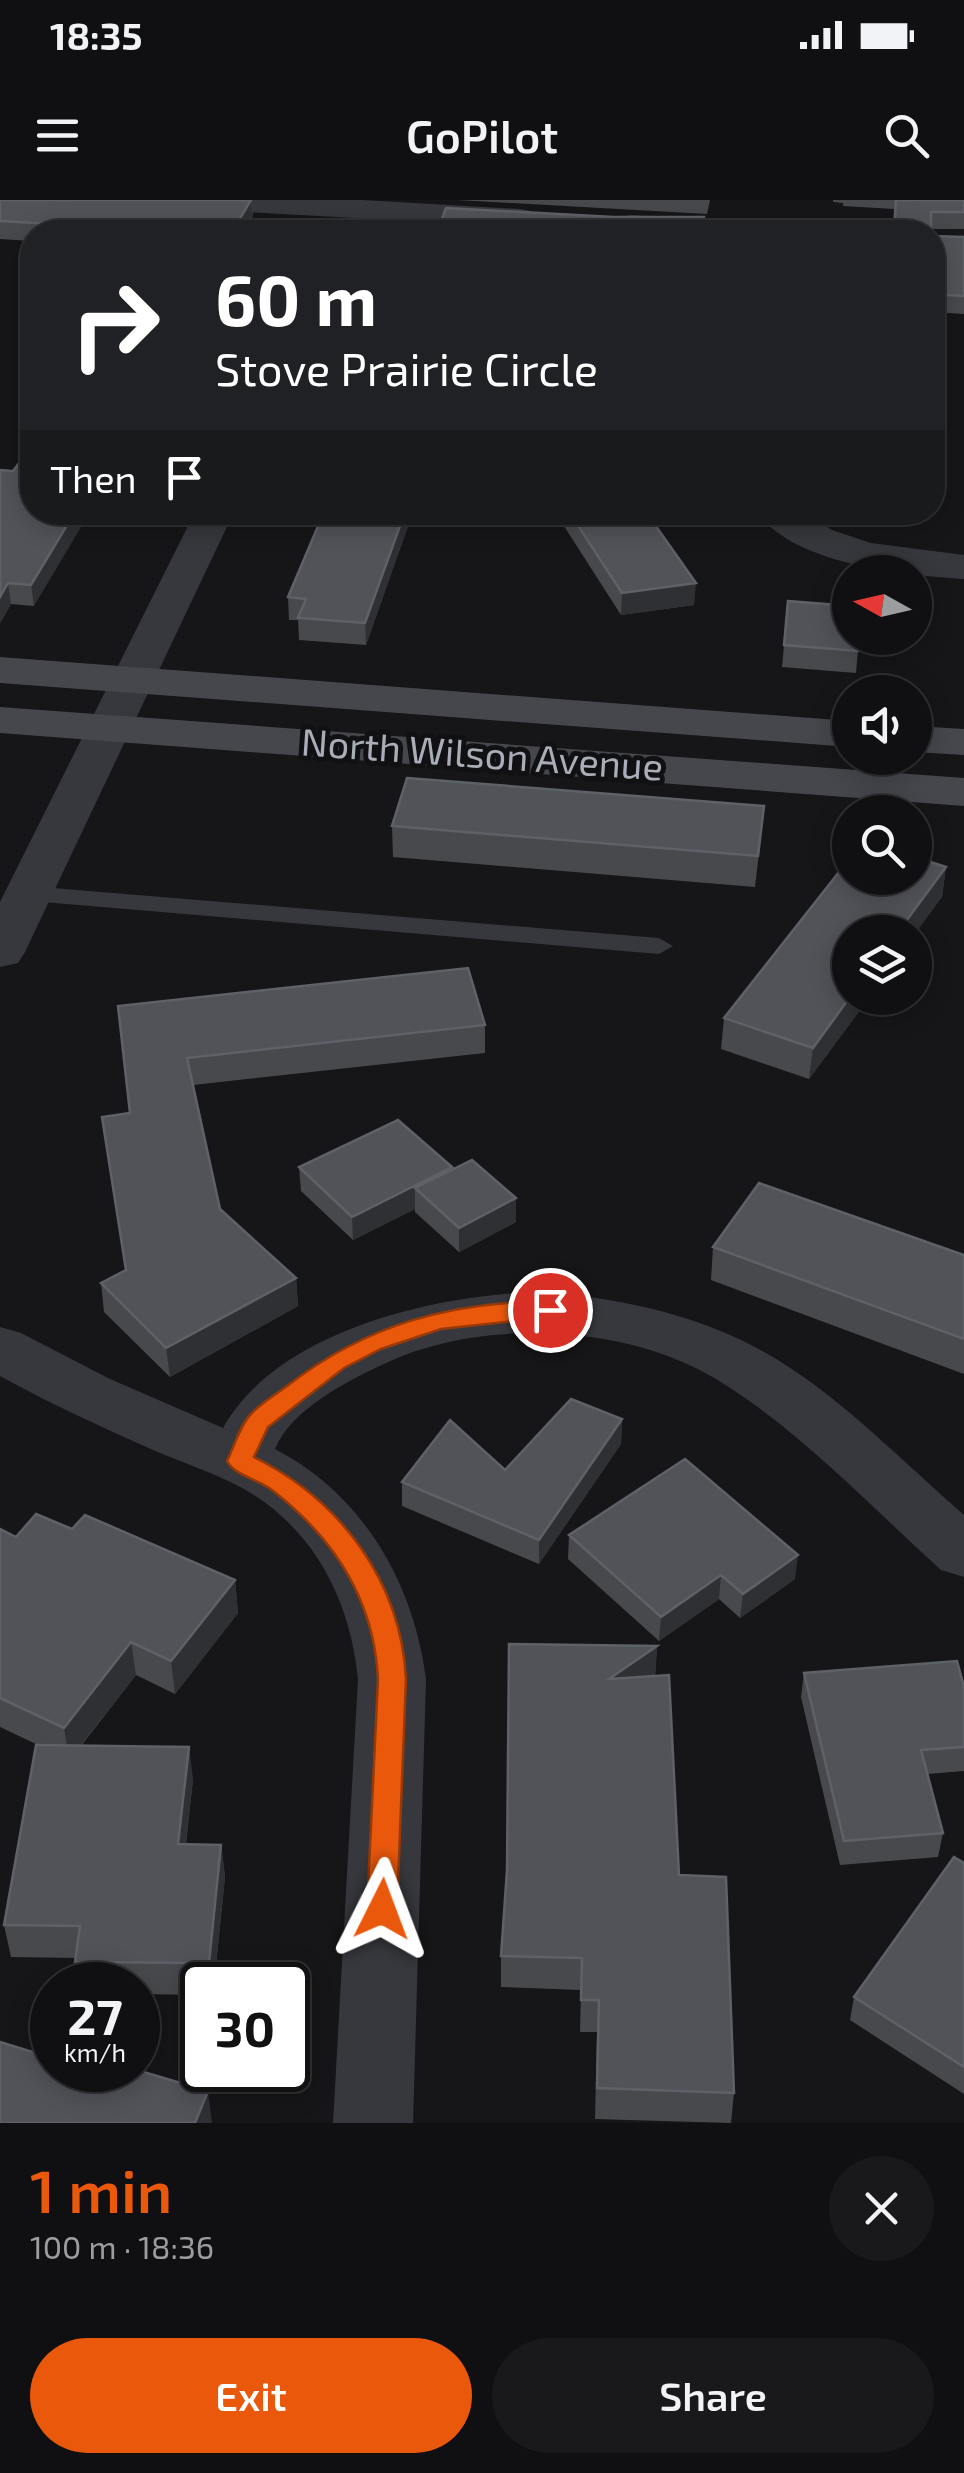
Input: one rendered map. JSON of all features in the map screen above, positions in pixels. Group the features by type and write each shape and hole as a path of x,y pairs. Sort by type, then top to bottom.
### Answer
{"main road":[{"name":"North Wilson Avenue","path":"0,670 832,733"},
{"name":"North Wilson Avenue","path":"0,720 469,752 964,792"},
{"path":"932,740 964,742"}],"street":[{"path":"192,200 361,214 543,219"},
{"path":"0,952 209,525"},
{"path":"799,525 828,542 888,558 964,567"},
{"path":"240,1461 258,1421 335,1362 372,1343 438,1320 510,1310 550,1310 645,1327 734,1362 782,1395 964,1552"},
{"path":"0,1348 110,1406 277,1480 318,1514 347,1548 378,1606 390,1642 392,1679 372,2123"}],"lane":[{"path":"28,894 659,946"}],"building":[{"path":"0,200 251,200 239,220 0,221"},
{"path":"896,200 964,200 964,212 931,212 931,220 895,220"},
{"path":"446,208 614,217 704,217 703,220 442,220"},
{"path":"945,236 964,237 964,296 945,295"},
{"path":"20,462 20,525 67,525 31,585 8,583 0,597 0,470 13,471"},
{"path":"318,525 400,525 365,623 298,618 306,599 288,597"},
{"path":"578,525 655,525 696,583 622,593"},
{"path":"788,601 832,605 832,649 784,645"},
{"path":"407,778 764,806 758,856 392,826"},
{"path":"932,862 946,867 932,886"},
{"path":"832,881 832,895 925,895 911,915 832,915 832,1015 837,1015 813,1048 724,1018"},
{"path":"468,968 485,1025 187,1058 220,1209 296,1278 166,1348 101,1283 126,1270 102,1117 130,1113 118,1006"},
{"path":"398,1120 452,1167 352,1217 299,1167"},
{"path":"472,1160 516,1198 459,1228 415,1188"},
{"path":"759,1183 964,1255 964,1339 713,1247"},
{"path":"571,1399 622,1419 539,1540 402,1482 450,1420 505,1470"},
{"path":"685,1459 798,1555 743,1594 721,1575 661,1617 569,1535"},
{"path":"36,1514 72,1529 85,1515 235,1580 171,1661 131,1642 64,1728 0,1698 0,1529 16,1537"},
{"path":"509,1644 657,1646 609,1679 669,1675 679,1875 726,1877 734,2093 597,2088 599,2000 581,2000 582,1958 501,1956 507,1870"},
{"path":"957,1661 964,1687 964,1747 921,1750 943,1833 844,1841 804,1673"},
{"path":"36,1745 189,1747 178,1844 221,1845 209,1962 75,1962 80,1926 4,1925"},
{"path":"954,1857 964,1863 964,2067 854,1997"},
{"path":"0,2042 30,2051 30,2092 160,2092 160,2077 180,2083 180,2092 208,2092 195,2123 0,2123"}],"route":[{"path":"382,1909 392,1679 390,1642 356,1560 318,1514 277,1480 240,1461 258,1421 335,1362 372,1343 438,1320 510,1310 550,1310"}]}
